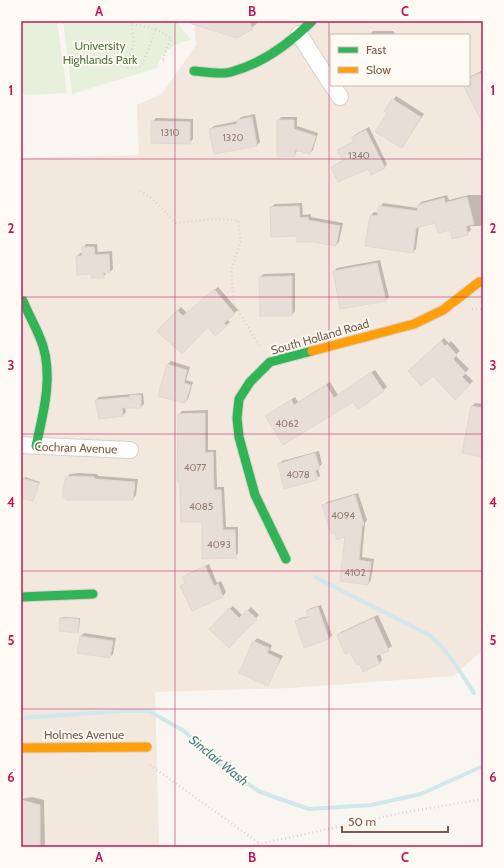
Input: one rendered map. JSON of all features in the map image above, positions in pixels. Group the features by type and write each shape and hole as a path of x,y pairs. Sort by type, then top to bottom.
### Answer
{"street":[{"path":"194,71 230,73 264,59 299,34 312,21"},
{"path":"299,34 330,83"},
{"name":"South Holland Road","path":"286,559 256,495 239,437 237,418 239,399 250,382 270,362 414,324 442,310 479,282 483,282"},
{"path":"27,301 43,347 48,377 42,419 28,446"},
{"name":"Cochran Avenue","path":"28,446 130,450"},
{"path":"21,597 93,594"},
{"name":"Holmes Avenue","path":"21,748 146,747"}],"path":[{"path":"156,29 143,63 138,68 128,68 127,60 134,43 132,22 156,29 171,38 162,61 164,61"},
{"path":"140,191 150,197 176,223 212,219 238,220 241,241 231,270 234,303 259,346 265,346"},
{"path":"469,309 483,309"},
{"path":"147,763 260,844"},
{"path":"246,847 401,813 483,799"}],"shaded area":[{"path":"194,21 483,21 483,649 454,676 291,688 155,692 159,847 21,847 21,158 139,155 137,105 162,94 196,45"}],"green space":[{"path":"21,21 57,21 67,93 31,95 21,94"},
{"name":"University Highlands Park","path":"63,21 176,21 191,40 179,43 165,52 157,68 72,94"}],"building":[{"path":"192,21 249,21 253,29 237,38 192,24"},
{"path":"480,73 483,80 483,124 464,86 470,86 470,78"},
{"path":"392,99 421,117 402,148 375,132 387,113 384,111"},
{"path":"252,117 257,146 214,154 209,129 237,124 237,120"},
{"path":"277,120 294,120 294,129 316,136 310,154 295,150 295,157 277,157"},
{"path":"151,121 190,122 190,144 151,143"},
{"path":"366,130 385,168 371,175 368,169 338,182 331,167 343,161 337,150 354,141 352,137"},
{"path":"467,197 474,224 466,226 468,235 452,239 450,230 438,233 435,223 416,228 413,253 365,246 370,215 377,216 379,206 418,211 417,205 444,198 445,203"},
{"path":"299,206 300,218 308,217 308,220 340,226 336,246 313,242 297,242 297,236 271,237 270,207"},
{"path":"82,247 94,247 95,255 109,254 110,273 103,273 104,278 91,278 91,274 77,275 76,256 82,256"},
{"path":"377,263 386,301 340,309 333,271"},
{"path":"292,276 292,316 260,316 259,277"},
{"path":"214,289 235,314 224,323 227,326 215,336 208,327 182,354 157,331 177,310 183,316"},
{"path":"441,341 445,346 447,344 457,355 453,359 466,373 462,377 470,385 455,400 433,376 421,386 408,371"},
{"path":"167,364 187,370 184,383 191,385 185,403 158,396"},
{"path":"371,372 384,391 358,410 353,402 283,445 265,416 291,400 294,405 326,385 334,398"},
{"path":"130,395 141,395 141,408 122,408 123,416 99,419 95,400 130,397"},
{"path":"471,406 483,408 483,457 462,453"},
{"path":"205,413 205,453 213,452 214,490 221,490 223,530 235,530 236,558 202,559 202,522 181,522 180,482 177,482 178,414"},
{"path":"315,453 320,469 315,470 317,480 284,489 278,464"},
{"path":"74,476 135,482 133,500 66,500 62,494 66,477"},
{"path":"21,478 39,483 33,501 21,498"},
{"path":"355,495 364,525 362,525 359,560 371,562 368,585 340,581 345,537 337,540 335,533 331,534 322,505"},
{"path":"205,566 214,586 218,584 223,597 192,611 180,586 185,583 182,577"},
{"path":"318,607 329,639 304,648 295,621 308,617 306,611"},
{"path":"229,608 239,618 247,610 257,619 229,648 209,629"},
{"path":"60,618 79,619 78,633 59,631"},
{"path":"374,618 389,651 376,656 380,664 363,672 359,664 357,665 350,652 345,654 337,635"},
{"path":"80,636 113,641 110,658 77,653"},
{"path":"253,641 269,648 267,653 280,659 268,686 239,673"},
{"path":"21,800 40,805 40,847 21,847"}],"waterway":[{"path":"315,577 429,635 448,655 474,693"},
{"name":"Sinclair Wash","path":"21,718 122,711 149,711 184,731 219,764 260,792 309,809 371,805 421,794 483,766"}],"traffic: fast":[{"path":"194,71 227,73 253,64 285,45 312,21"},
{"path":"23,301 39,334 46,358 46,396 36,446"},
{"path":"286,559 255,495 239,437 237,418 239,399 250,382 270,362 312,351"},
{"path":"21,597 93,594"}],"traffic: slow":[{"path":"312,351 414,324 443,310 479,282 483,282"},
{"path":"21,748 147,747"}]}
